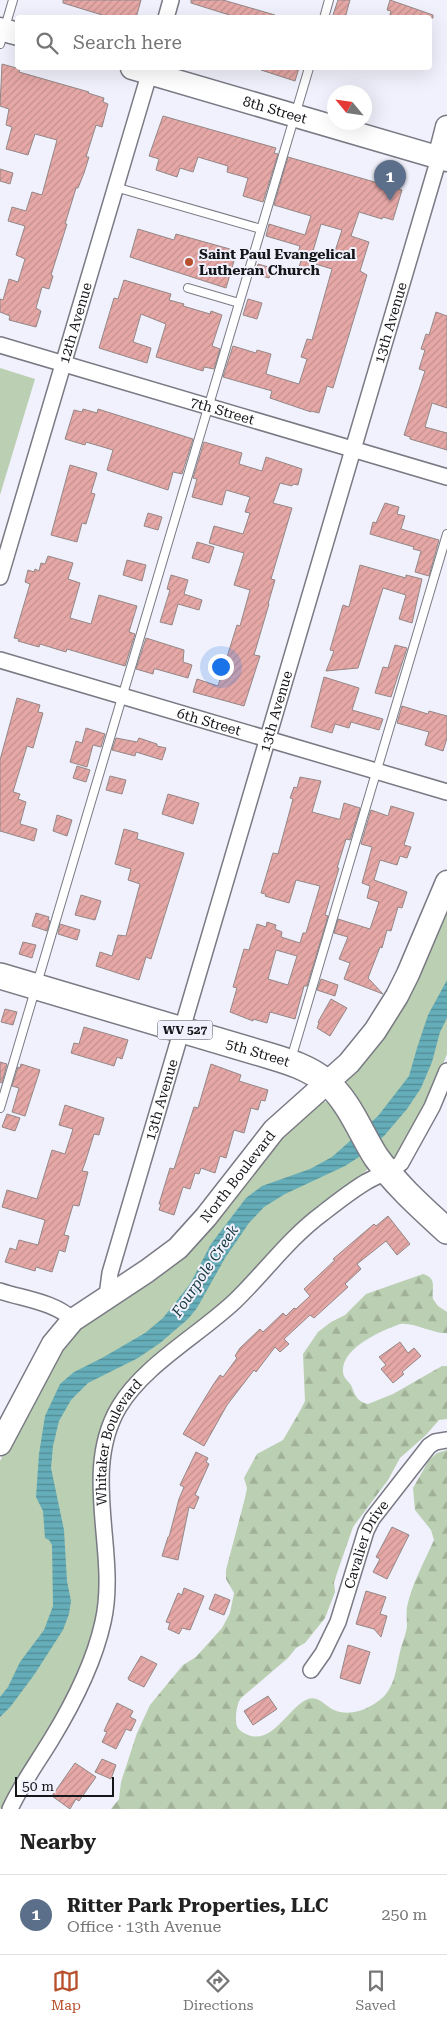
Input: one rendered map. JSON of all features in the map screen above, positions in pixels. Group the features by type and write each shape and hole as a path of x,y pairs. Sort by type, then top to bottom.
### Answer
{"main road":[{"name":"5th Street","path":"0,976 182,1029 290,1062 308,1070 327,1083 351,1114 383,1164 413,1200 447,1231"}],"street":[{"path":"167,15 171,0"},
{"name":"12th Avenue","path":"0,577 115,187 144,70"},
{"name":"8th Street","path":"147,70 294,116 443,159"},
{"name":"13th Avenue","path":"107,1296 110,1273 182,1029 354,449 443,159 447,127"},
{"name":"7th Street","path":"0,345 447,477"},
{"name":"6th Street","path":"0,660 447,792"},
{"name":"North Boulevard","path":"0,1444 53,1344 73,1320 178,1248 206,1217 274,1130 358,1053 387,1015 408,974 447,882"},
{"name":"Whitaker Boulevard","path":"10,1809 67,1712 99,1639 106,1603 107,1581 101,1485 102,1462 108,1431 118,1408 137,1383 234,1302 298,1234 364,1183 383,1164 401,1163 432,1107 447,1072"},
{"path":"0,1292 61,1310 73,1320"},
{"name":"Cavalier Drive","path":"311,1670 332,1637 361,1544 372,1519 429,1446 435,1442 447,1440"}],"lane":[{"path":"5,34 13,0"},
{"path":"325,15 329,0"},
{"path":"0,1108 308,70"},
{"path":"115,187 261,229"},
{"path":"188,288 239,304"},
{"path":"290,1062 447,534"}],"green space":[{"path":"0,368 35,379 0,495"},
{"path":"447,901 447,1054 431,1095 401,1150 396,1156 391,1158 348,1089 347,1081"},
{"path":"319,1101 330,1103 334,1106 370,1167 356,1180 310,1212 275,1246 231,1294 142,1367 128,1381 106,1414 99,1435 93,1477 99,1585 97,1611 91,1636 83,1661 60,1708 19,1775 6,1802 0,1809 0,1461 48,1369 64,1343"},
{"path":"423,1274 431,1278 433,1299 438,1306 447,1312 447,1333 435,1332 406,1324 392,1327 373,1336 355,1348 348,1355 344,1363 343,1374 357,1398 361,1402 368,1404 393,1394 442,1366 447,1366 447,1419 439,1420 426,1435 400,1458 388,1480 353,1527 334,1582 335,1592 325,1618 305,1643 296,1648 288,1658 241,1698 237,1708 236,1720 237,1727 240,1730 255,1737 272,1731 301,1703 308,1699 316,1699 331,1709 348,1713 369,1707 386,1694 394,1679 406,1633 409,1599 434,1540 431,1530 415,1510 413,1488 429,1460 437,1453 447,1450 447,1809 111,1809 119,1799 121,1782 137,1733 150,1705 183,1665 196,1657 222,1628 230,1613 234,1593 226,1579 226,1570 247,1488 244,1478 257,1454 283,1440 305,1401 303,1354 318,1332 331,1322 345,1315 366,1294"}],"water":[{"name":"Fourpole Creek","path":"447,980 447,1018 440,1032 432,1062 421,1088 407,1109 384,1136 345,1166 285,1194 264,1207 249,1223 225,1258 197,1308 188,1319 160,1343 138,1358 88,1383 71,1400 59,1421 53,1446 51,1468 64,1530 67,1581 71,1601 69,1614 63,1630 34,1675 11,1706 0,1717 0,1697 8,1687 20,1662 44,1630 53,1606 52,1545 45,1538 43,1511 36,1497 39,1454 45,1416 60,1384 74,1372 145,1333 163,1318 190,1284 211,1244 246,1198 262,1186 310,1169 332,1157 378,1116 409,1076 428,1015"}],"building":[{"path":"63,0 141,0 137,15 102,15 63,3"},
{"path":"191,0 223,0 275,15 229,15 191,3"},
{"path":"338,0 350,0 346,15 333,15"},
{"path":"390,0 433,15 433,18 432,15 390,15 391,11 387,10"},
{"path":"2,64 15,68 15,70 20,70 19,72 89,92 104,98 103,102 108,104 102,127 96,125 86,157 89,157 84,173 78,188 76,188 65,224 67,224 51,275 53,276 49,289 42,287 36,308 41,311 36,327 9,320 10,316 0,312 0,299 3,300 9,279 18,282 25,259 16,255 25,226 8,221 12,207 26,211 32,192 42,195 57,140 35,134 28,155 6,149 12,127 6,125 9,109 0,106"},
{"path":"261,70 298,70 295,81"},
{"path":"163,116 276,148 274,153 278,154 263,202 243,196 248,178 227,172 228,166 198,157 193,172 180,168 177,177 156,170 159,159 149,156"},
{"path":"288,157 402,190 393,220 383,217 382,219 359,212 351,236 369,242 360,271 367,275 333,388 327,386 319,413 270,398 272,391 223,377 233,346 256,353 257,350 271,354 266,374 299,384 307,359 301,357 307,339 312,340 332,269 312,263 309,274 298,270 302,258 297,256 300,246 266,236 269,224 305,235 311,216 274,205","holes":["321,224 342,230 333,257 313,251"]},
{"path":"0,169 13,173 10,184 0,181"},
{"name":"Saint Paul Evangelical Lutheran Church","path":"138,229 174,240 176,234 237,251 226,288 130,257"},
{"path":"258,264 272,268 269,278 255,274"},
{"path":"124,280 171,294 169,300 184,304 183,306 210,314 211,311 222,315 212,346 220,349 214,369 204,367 203,371 156,357 166,324 141,314 133,342 151,348 147,363 99,348 114,298 118,299"},
{"path":"248,299 262,303 257,319 243,315"},
{"path":"436,312 447,316 447,408 432,403 425,427 447,433 447,450 410,439 410,437 404,435 425,371 419,369 425,350 421,349 426,334 429,335"},
{"path":"83,409 97,413 98,409 193,439 182,474 173,472 168,490 107,470 113,450 86,442 85,445 65,439 74,410 82,412"},
{"path":"204,442 242,453 239,464 262,471 266,457 302,469 298,485 293,484 292,486 280,483 273,503 292,508 271,579 275,580 254,655 260,656 244,706 193,692 197,679 218,686 237,625 240,626 250,590 234,585 244,553 209,543 214,526 243,534 250,513 245,512 250,497 226,490 222,505 192,497 197,479 193,478"},
{"path":"70,465 97,473 91,493 95,494 86,524 82,523 77,542 51,535"},
{"path":"385,503 399,507 397,514 405,516 401,529 439,540 429,576 415,572 421,551 413,549 414,547 370,534 373,522 376,523"},
{"path":"148,513 162,517 158,530 144,526"},
{"path":"197,542 214,547 209,563 192,558"},
{"path":"48,556 73,563 68,579 80,583 70,618 91,624 99,595 137,606 129,632 135,634 125,666 67,649 66,652 40,644 39,647 14,638 30,584 25,582 28,570 34,572 35,569 39,571 41,563 45,564"},
{"path":"127,560 146,565 142,581 123,575"},
{"path":"360,565 406,578 406,575 422,579 412,623 399,619 406,595 383,588 358,668 326,671 334,651 330,650 343,605 349,607"},
{"path":"171,575 188,580 184,594 202,600 199,610 178,604 172,625 160,622 170,590 167,589"},
{"path":"146,638 184,650 183,662 192,665 188,678 156,669 154,669 153,674 136,669"},
{"path":"395,645 407,648 391,697 375,693 383,667 388,668"},
{"path":"324,677 359,688 352,710 383,719 379,730 351,722 349,728 335,724 332,733 311,727"},
{"path":"17,698 40,705 38,712 43,713 33,748 27,746 13,792 20,794 18,799 26,802 20,824 37,829 34,841 0,831 0,760"},
{"path":"402,706 428,714 429,711 447,716 447,738 443,751 425,745 429,732 397,723"},
{"path":"86,728 105,734 101,747 93,745 87,767 70,762 76,741 82,743"},
{"path":"116,738 137,742 139,738 166,748 162,760 136,752 135,756 112,750"},
{"path":"77,766 90,770 86,782 73,778"},
{"path":"110,776 126,780 122,794 106,790"},
{"path":"300,777 321,781 312,812 340,819 344,803 360,808 350,840 346,839 337,868 339,868 325,915 328,916 295,1019 270,1012 267,1023 253,1019 253,1021 230,1012 237,988 233,987 244,949 249,950 257,924 266,927 267,922 276,925 275,929 282,932 281,937 300,943 303,933 306,933 320,886 296,880 289,903 261,893 273,853 278,854 293,799 290,798 294,787 297,788","holes":["276,950 297,956 288,985 268,979"]},
{"path":"168,794 199,803 193,824 162,814"},
{"path":"391,806 414,813 404,845 411,847 407,858 400,856 397,865 380,860 374,880 407,892 402,908 398,907 391,931 387,930 382,948 380,947 368,978 383,994 344,979 350,963 339,959 348,937 334,933 338,919 370,929 379,902 367,898 370,886 362,883 372,847 361,844 371,810 388,816"},
{"path":"57,815 72,820 67,836 53,831"},
{"path":"124,829 138,833 137,839 184,853 151,959 146,957 139,980 96,966 100,952 112,956 118,935 126,936 140,884 128,880 131,869 115,864"},
{"path":"81,895 101,901 95,920 75,915"},
{"path":"36,913 49,917 48,920 50,921 47,931 32,926"},
{"path":"60,924 80,930 77,940 58,934"},
{"path":"23,942 36,945 32,958 19,954"},
{"path":"321,979 338,985 335,996 317,990"},
{"path":"331,999 347,1008 330,1036 317,1028 318,1022"},
{"path":"5,1009 17,1012 13,1025 1,1022"},
{"path":"84,1027 128,1040 122,1059 117,1057 114,1066 71,1053 74,1043 79,1044"},
{"path":"0,1062 7,1064 2,1083 0,1082"},
{"path":"21,1064 40,1070 25,1116 12,1112 19,1088 12,1086 18,1067 20,1068"},
{"path":"211,1064 241,1075 239,1081 268,1090 265,1101 261,1100 258,1110 251,1108 244,1133 234,1130 226,1158 220,1156 215,1173 201,1168 199,1174 195,1173 190,1189 183,1187 174,1215 159,1210 161,1204 159,1204 170,1168 174,1169 194,1107 198,1108"},
{"path":"65,1105 104,1118 99,1135 94,1134 82,1171 88,1172 79,1206 73,1205 64,1235 69,1236 65,1252 59,1250 52,1272 36,1267 35,1271 5,1262 10,1248 16,1250 19,1240 38,1245 45,1220 2,1207 7,1190 37,1199 52,1150 65,1154 73,1129 59,1125"},
{"path":"7,1114 20,1118 15,1131 2,1127"},
{"path":"388,1216 410,1244 397,1255 386,1241 357,1264 361,1269 345,1284 348,1287 314,1318 310,1315 284,1339 289,1344 280,1352 275,1347 256,1372 254,1370 227,1405 204,1446 183,1434 220,1375 223,1377 237,1358 235,1356 240,1348 260,1329 263,1332 283,1313 286,1316 294,1308 296,1309 310,1296 304,1289 335,1260 333,1259 374,1224 376,1226"},
{"path":"400,1342 408,1353 414,1348 421,1356 402,1372 404,1374 393,1383 381,1369 386,1365 379,1357"},
{"path":"196,1452 208,1458 206,1462 209,1464 195,1495 199,1497 194,1509 189,1507 178,1560 162,1556 184,1487 180,1485"},
{"path":"392,1527 409,1535 387,1579 373,1572 380,1559 376,1557"},
{"path":"184,1588 204,1596 190,1630 182,1628 179,1634 168,1629 170,1623 166,1622 178,1593 182,1595"},
{"path":"366,1591 386,1597 380,1614 387,1616 381,1637 374,1629 356,1624"},
{"path":"215,1594 230,1600 224,1615 209,1609"},
{"path":"348,1645 370,1652 360,1684 340,1678"},
{"path":"141,1656 157,1664 144,1687 128,1678"},
{"path":"268,1696 277,1709 253,1725 244,1711"},
{"path":"117,1703 133,1711 130,1717 136,1720 131,1731 126,1729 116,1749 102,1742 107,1732 104,1731"},
{"path":"102,1759 116,1765 111,1779 95,1772"},
{"path":"75,1763 96,1777 79,1801 76,1799 70,1809 52,1796"}],"place":[{"name":"Ritter Park Properties, LLC","path":"390,201"},
{"name":"Saint Paul Evangelical Lutheran Church","path":"189,262"}]}
